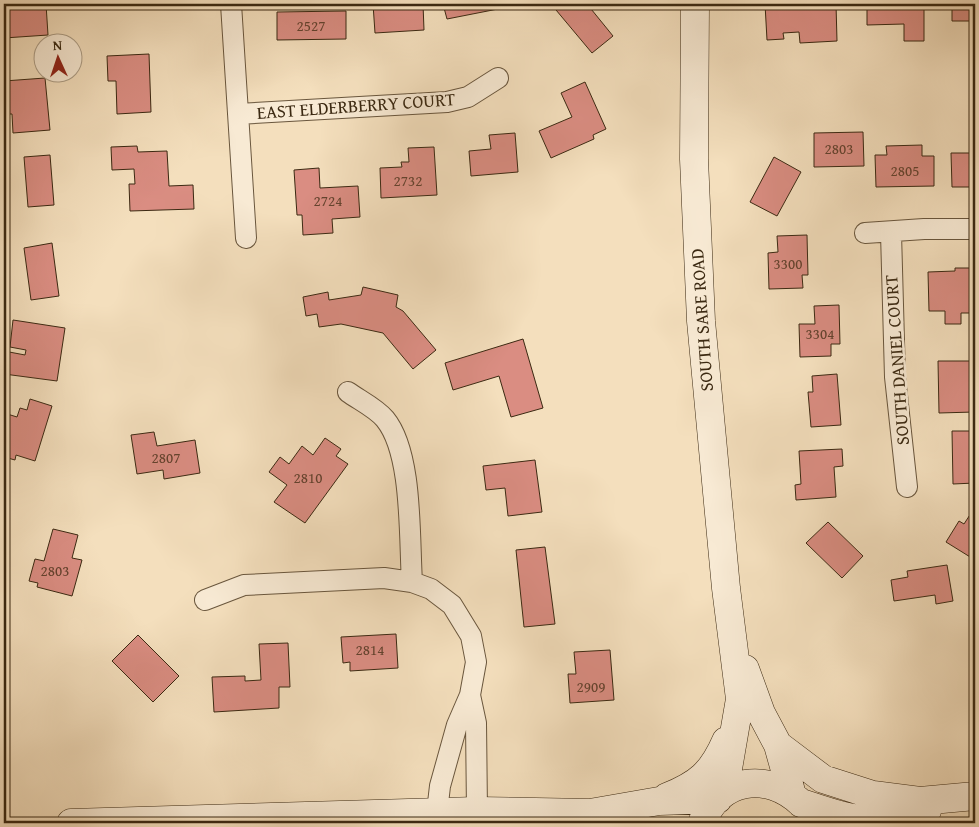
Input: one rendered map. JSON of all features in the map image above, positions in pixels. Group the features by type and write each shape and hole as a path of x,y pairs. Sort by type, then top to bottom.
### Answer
{"main road":[{"name":"SOUTH SARE ROAD","path":"694,4 694,159 701,321 726,588 734,635 740,699 721,796"},
{"name":"SOUTH SARE ROAD","path":"734,635 753,694 778,745 801,807"},
{"path":"659,801 686,789 708,773 718,761 738,712"},
{"path":"778,745 823,779 873,795 920,801 968,800"},
{"path":"71,823 477,811 590,813 659,801 721,796 754,782 772,784 801,807 853,819 882,820 968,800"},
{"path":"702,823 707,810 721,796"},
{"path":"908,823 968,800"},
{"path":"590,813 622,823"}],"street":[{"path":"231,4 246,238"},
{"name":"EAST ELDERBERRY COURT","path":"238,114 446,102 468,97 498,78"},
{"path":"866,233 890,233 924,229 975,229"},
{"name":"SOUTH DANIEL COURT","path":"890,233 895,377 907,487"},
{"path":"348,392 383,416 399,442 404,462 412,582"},
{"path":"205,600 244,585 384,578 412,582 443,597 464,622 472,636 476,662 470,696 457,725 440,786 437,812"},
{"path":"470,696 476,723 479,787 477,811"}],"building":[{"path":"4,4 46,4 48,32 32,32 32,36 4,38"},
{"path":"373,4 423,4 424,30 375,33"},
{"path":"443,4 507,4 508,7 447,19"},
{"path":"551,4 587,4 613,36 592,53"},
{"path":"765,4 836,4 837,41 800,43 799,32 783,33 784,39 767,40"},
{"path":"867,4 924,4 924,41 904,41 904,24 867,25"},
{"path":"952,4 975,4 975,21 952,21"},
{"path":"346,11 346,39 277,40 277,12"},
{"path":"149,54 151,112 117,114 116,81 108,81 107,56"},
{"path":"32,79 32,82 45,82 50,130 13,133 12,114 4,114 4,81"},
{"path":"585,82 606,129 593,135 594,139 551,158 539,131 572,117 561,93"},
{"path":"863,132 864,166 814,167 814,133"},
{"path":"515,133 518,172 471,176 469,151 491,149 489,135"},
{"path":"922,145 922,156 934,156 934,186 876,187 875,155 887,155 886,146"},
{"path":"137,146 138,152 167,151 169,186 193,185 194,209 130,211 129,184 135,184 134,169 112,170 111,147"},
{"path":"434,147 437,195 381,198 380,168 402,167 401,162 409,162 408,148"},
{"path":"951,153 975,153 975,187 952,187"},
{"path":"50,155 54,205 28,207 24,157"},
{"path":"774,157 801,172 777,216 750,202"},
{"path":"319,168 320,188 358,186 360,217 332,219 333,233 303,235 302,215 297,215 294,170"},
{"path":"807,235 808,275 802,275 803,288 769,289 768,253 778,252 777,236"},
{"path":"52,243 59,296 31,300 24,248"},
{"path":"955,268 975,268 975,313 961,313 961,324 945,324 945,311 929,311 928,272 955,271"},
{"path":"363,287 398,295 396,307 403,311 436,350 413,369 383,333 341,324 319,327 317,314 306,316 303,297 328,292 329,300 361,295"},
{"path":"839,305 840,344 831,344 831,356 800,357 799,324 815,324 814,306"},
{"path":"13,320 65,328 57,381 4,374 4,351 25,355 26,350 10,347"},
{"path":"523,339 543,408 511,417 499,376 453,390 445,363"},
{"path":"938,361 973,361 974,412 939,413"},
{"path":"837,374 841,425 811,427 808,392 813,392 812,376"},
{"path":"30,399 52,406 35,461 16,455 15,460 4,457 4,413 17,417 20,408 27,410"},
{"path":"952,431 975,431 975,483 953,484"},
{"path":"154,432 157,446 195,440 200,473 164,479 163,470 137,474 131,435"},
{"path":"325,438 341,449 336,456 348,464 305,523 274,502 287,485 269,472 280,457 289,464 302,446 313,455"},
{"path":"842,449 843,466 834,467 836,497 796,500 795,485 801,484 799,451"},
{"path":"535,460 542,512 508,516 505,488 486,490 483,466"},
{"path":"975,507 975,560 946,542 959,521 964,524"},
{"path":"828,522 863,556 842,578 806,543"},
{"path":"53,529 78,535 72,558 82,560 72,596 37,587 38,583 29,581 35,559 44,561"},
{"path":"545,547 555,624 524,627 516,550"},
{"path":"947,565 953,601 936,604 935,595 894,601 891,580 908,577 907,571"},
{"path":"396,634 398,668 350,671 350,662 343,663 341,637"},
{"path":"138,635 179,676 153,702 112,661"},
{"path":"288,643 290,687 279,687 279,708 214,712 212,677 245,676 245,681 261,680 259,644"},
{"path":"610,650 614,700 570,703 568,674 576,674 574,652"}]}
